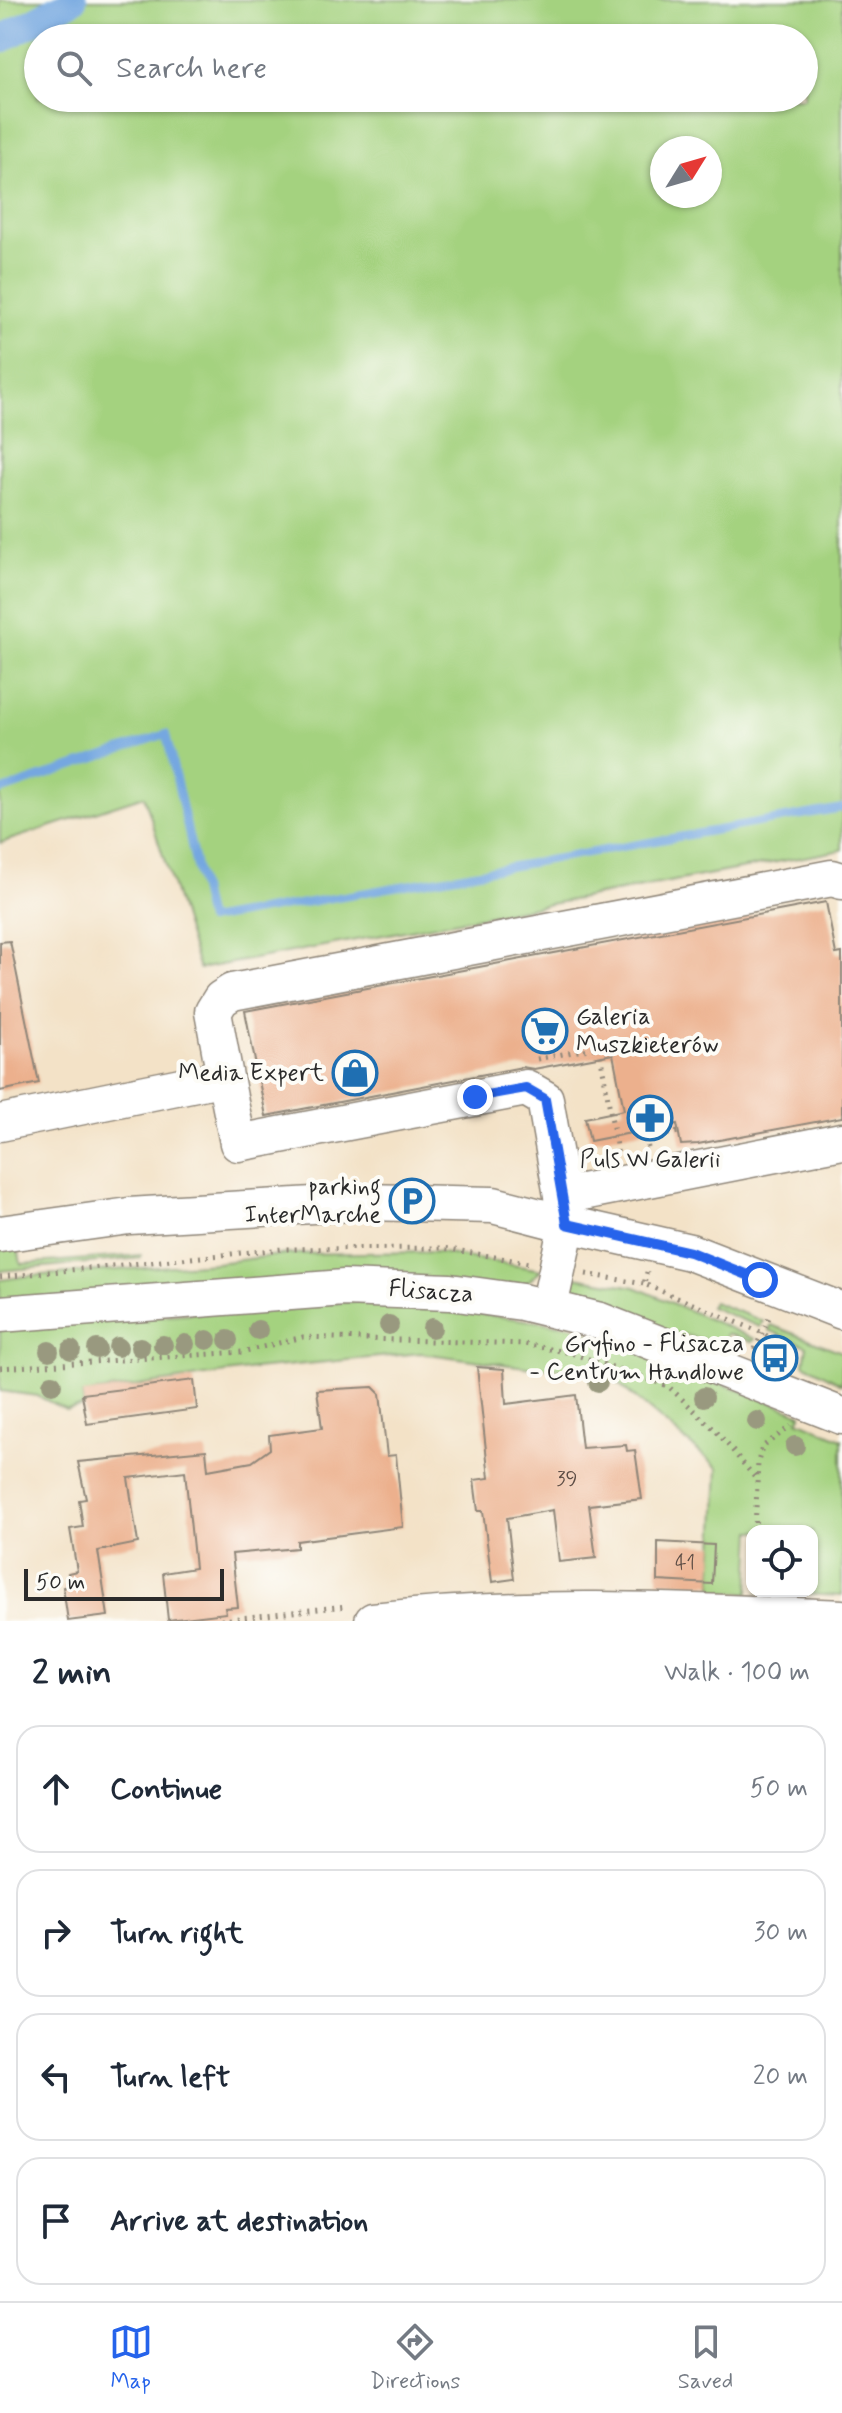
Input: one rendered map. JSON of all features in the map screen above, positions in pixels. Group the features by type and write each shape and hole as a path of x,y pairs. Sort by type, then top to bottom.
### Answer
{"street":[{"path":"549,1307 564,1210 545,1099 526,1088 238,1143 213,1012 221,999 232,992 832,878 842,881"},
{"path":"0,1123 225,1077"},
{"path":"564,1210 842,1141"},
{"path":"0,1234 129,1216 364,1202 564,1210 690,1252 842,1311"},
{"name":"Flisacza","path":"0,1314 361,1288 430,1290 549,1307 645,1337 842,1416"},
{"path":"373,1621 460,1612 578,1607 842,1618"}],"path":[{"path":"755,1349 767,1323"},
{"path":"0,1368 242,1352 303,1337 524,1344 571,1353 668,1386 717,1432 757,1480"},
{"path":"755,1525 762,1447 794,1425"},
{"path":"213,1621 239,1618"}],"green space":[{"path":"0,0 842,0 842,850 199,969 144,796 0,843"},
{"path":"18,1247 21,1264 141,1255 141,1258 0,1271 0,1250"},
{"path":"436,1252 541,1270 525,1284 517,1286 0,1302 0,1280 27,1276 216,1263 288,1254"},
{"path":"569,1276 635,1287 755,1339 752,1342 727,1333 724,1342 733,1346 670,1332 582,1300 571,1287"},
{"path":"375,1300 570,1326 802,1414 798,1420 842,1439 842,1596 818,1595 818,1525 746,1525 746,1593 712,1591 718,1468 601,1369 533,1368 421,1353 254,1369 82,1394 84,1406 66,1410 38,1396 0,1391 0,1327"},
{"path":"713,1302 763,1321 760,1327 710,1307"},
{"path":"771,1325 842,1352 842,1384 804,1364 807,1346 769,1330"}],"building":[{"name":"Galeria Muszkieterów","path":"826,902 836,954 842,953 842,1117 698,1144 681,1145 677,1124 590,1141 585,1118 624,1110 613,1054 534,1069 522,1067 266,1116 245,1011"},
{"path":"10,941 39,1083 0,1091 0,942"},
{"path":"477,1367 504,1369 506,1404 576,1395 582,1448 626,1445 627,1451 635,1450 642,1499 589,1505 596,1558 559,1562 553,1510 507,1518 514,1579 492,1582 483,1511 478,1511 474,1480 489,1478"},
{"path":"194,1380 197,1409 87,1424 82,1394"},
{"path":"373,1387 380,1394 387,1456 396,1455 403,1527 297,1541 297,1548 232,1554 238,1607 225,1608 226,1613 168,1620 163,1573 195,1568 185,1471 128,1478 138,1543 98,1551 108,1616 68,1621 63,1587 70,1586 68,1573 77,1571 70,1529 83,1527 79,1500 86,1499 78,1462 206,1450 208,1470 252,1462 270,1449 269,1435 322,1428 317,1390"},
{"path":"658,1542 714,1545 712,1584 658,1581"}],"waterway":[{"path":"29,24 73,0"},
{"path":"0,40 24,27"},
{"path":"0,791 166,734 208,920 842,808"}],"place":[{"name":"Galeria Muszkieterów","path":"545,1031"},
{"name":"Media Expert","path":"355,1073"},
{"name":"Puls W Galerii","path":"650,1118"},
{"name":"parking InterMarche","path":"412,1201"},
{"name":"Gryfino - Flisacza - Centrum Handlowe","path":"775,1358"}],"route":[{"path":"475,1097 526,1088 545,1099 567,1224 690,1252 760,1280"}]}
